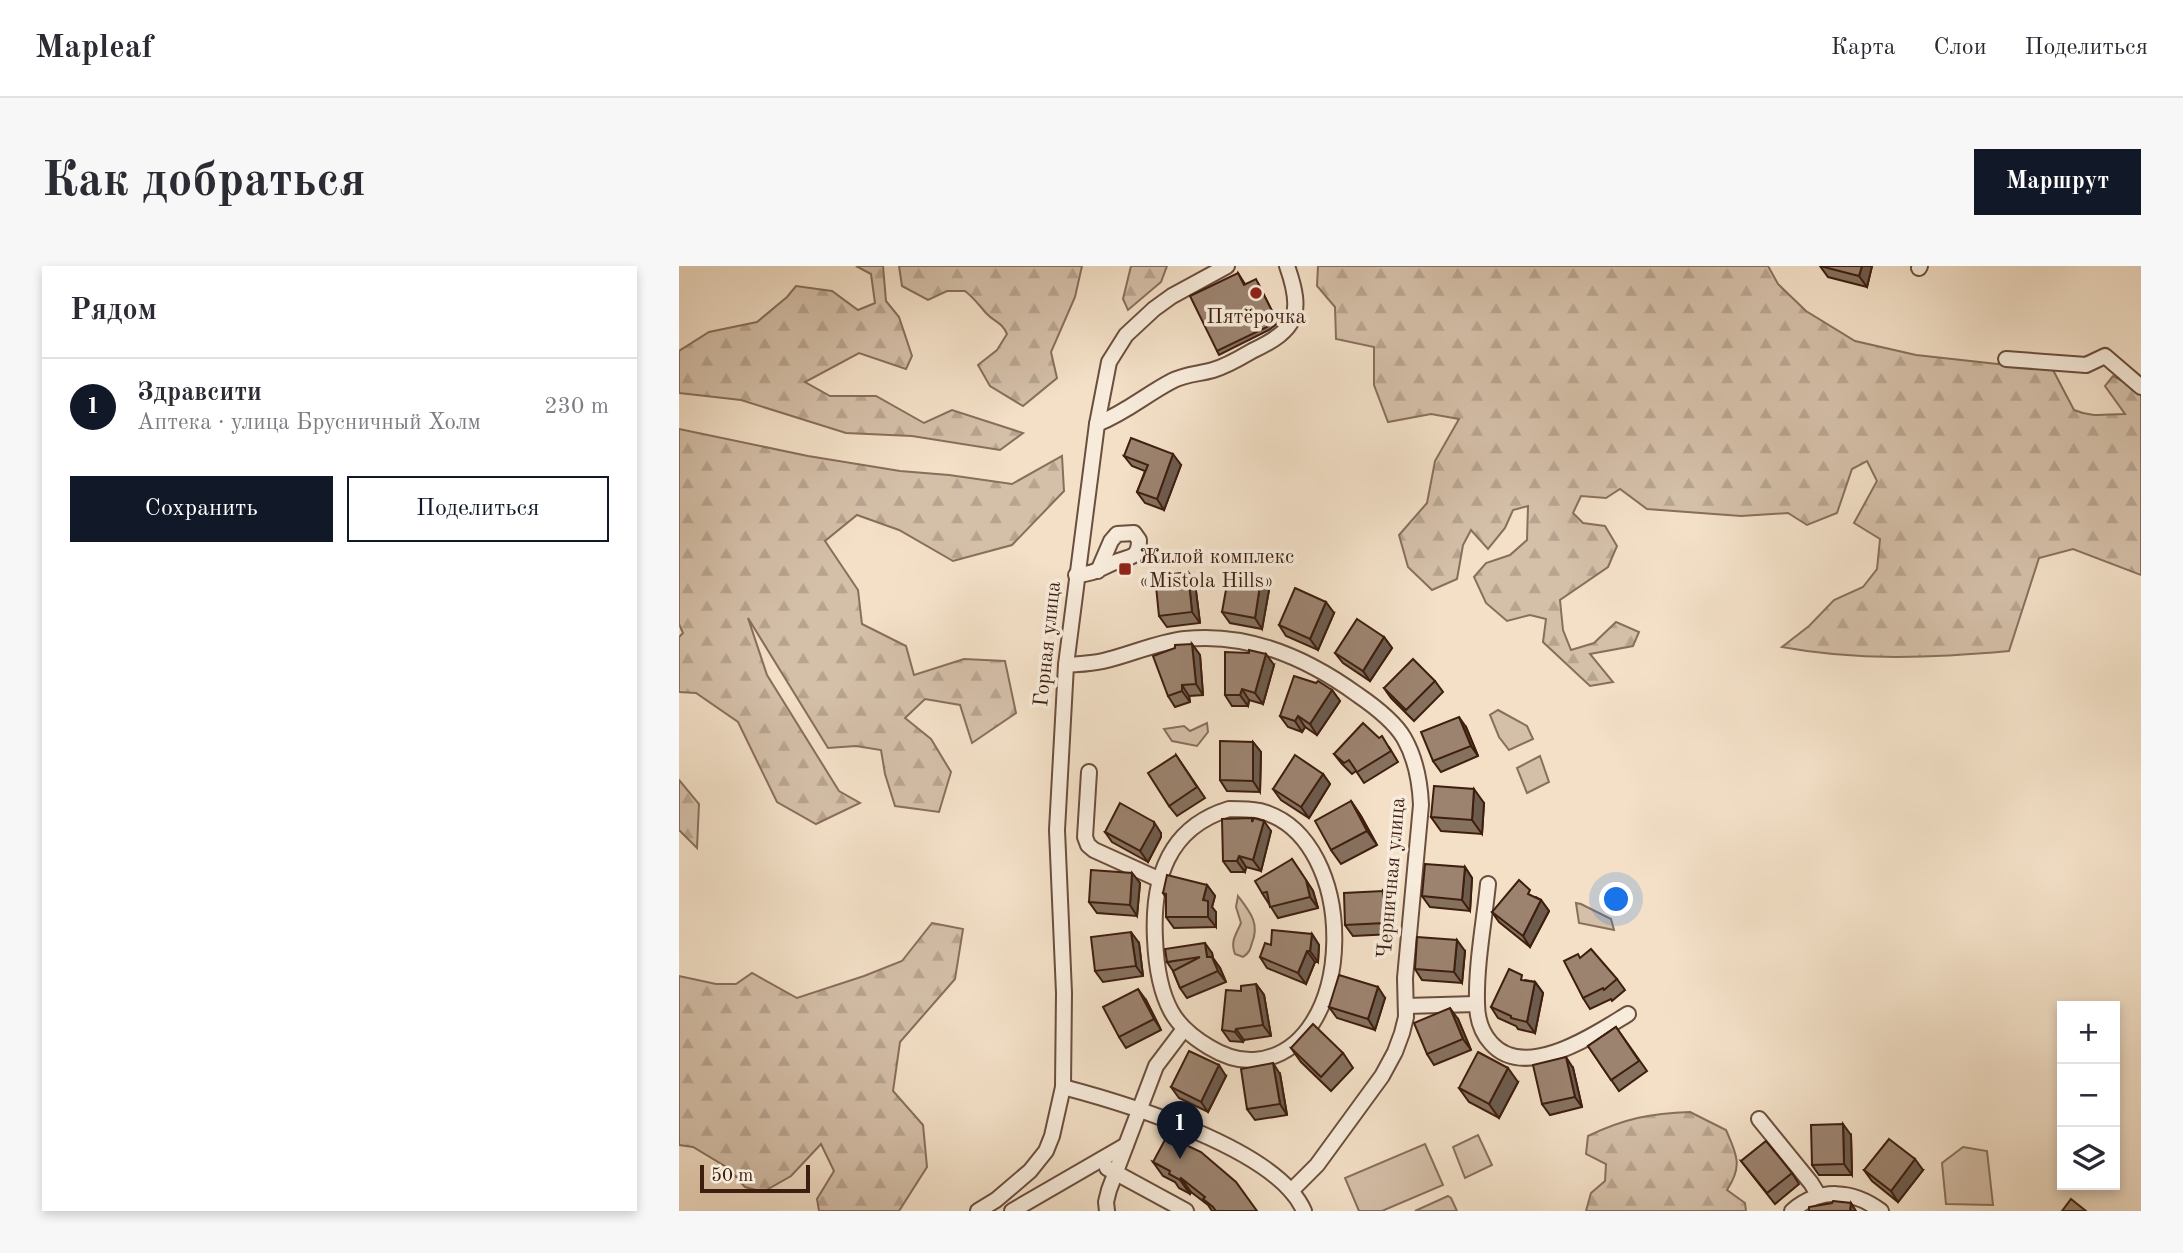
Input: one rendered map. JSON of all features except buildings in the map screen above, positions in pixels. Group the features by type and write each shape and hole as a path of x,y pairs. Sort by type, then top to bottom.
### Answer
{"street":[{"name":"Горная улица","path":"978,1211 996,1200 1030,1171 1046,1151 1063,1087 1065,1015 1056,830 1066,665 1097,424 1109,362 1126,335 1154,309 1227,266"},
{"path":"1097,424 1120,415 1172,380 1216,369 1282,335 1293,320 1296,308 1293,281 1287,266"},
{"path":"2006,359 2086,365 2105,356 2141,387"},
{"path":"1076,575 1098,572"},
{"name":"Черничная улица","path":"1066,665 1106,661 1183,639 1213,638 1244,642 1296,657 1372,704 1403,737 1415,761 1421,805 1402,1033 1382,1076 1317,1165 1291,1191"},
{"path":"1089,772 1085,837 1088,845 1159,878"},
{"path":"1229,809 1262,811 1276,817 1305,840 1321,866 1331,900 1335,926 1334,948 1326,992 1318,1014 1290,1046 1255,1060 1235,1059 1215,1051 1184,1029 1171,1012 1158,973 1154,915 1159,878 1175,846 1198,822 1229,809"},
{"path":"1488,884 1476,1004 1484,1034 1493,1046 1505,1054 1536,1057 1565,1049 1628,1014"},
{"path":"1406,1006 1476,1004"},
{"path":"1107,1211 1106,1202 1116,1172 1156,1066 1184,1029"},
{"path":"1063,1087 1140,1109 1202,1134 1249,1160 1291,1191 1304,1211"},
{"path":"1759,1119 1819,1196"},
{"path":"1012,1211 1126,1145"},
{"path":"1097,1162 1186,1211"},
{"path":"1792,1211 1819,1196 1839,1193 1868,1201 1881,1211"}],"green space":[{"path":"856,266 883,266 886,301 899,317 912,356 906,369 859,353 805,382 830,396 876,396 924,423 952,410 1023,433 1000,450 912,436 846,433 741,400 679,393 679,351 709,332 757,322 796,286 832,291 858,310 875,303 871,274"},
{"path":"899,266 1082,266 1075,297 1051,352 1057,378 1023,406 990,386 978,365 997,350 1007,334 1003,327 965,291 947,291 928,300 902,286"},
{"path":"1131,266 1167,266 1161,282 1128,310 1123,299"},
{"path":"1318,266 1768,266 1778,284 1806,311 1855,341 1916,355 2053,370 2074,410 2087,414 2125,414 2105,386 2113,376 2141,392 2141,575 2073,549 2039,558 2009,651 1895,657 1838,655 1782,647 1809,626 1834,600 1863,587 1877,569 1880,539 1854,523 1877,481 1867,461 1852,469 1837,513 1807,525 1788,513 1741,516 1647,509 1620,489 1606,498 1581,496 1573,513 1583,523 1605,526 1617,546 1608,567 1560,600 1563,630 1571,650 1594,643 1616,622 1639,632 1633,646 1590,654 1613,682 1590,686 1543,642 1546,619 1530,615 1507,621 1486,603 1474,577 1486,563 1510,555 1527,540 1528,506 1513,510 1505,528 1488,549 1471,530 1463,545 1457,579 1432,590 1408,567 1399,535 1427,503 1435,461 1459,419 1431,414 1388,422 1374,385 1374,347 1336,339 1335,307 1317,286"},
{"path":"679,429 808,456 900,471 1012,484 1062,456 1064,491 1012,545 953,561 899,530 857,515 825,541 858,590 862,624 906,646 914,675 964,659 1005,661 1016,713 972,743 960,705 925,699 905,718 931,739 951,772 939,812 895,806 881,750 856,746 828,748 748,618 767,675 839,791 860,803 816,824 777,802 738,722 696,693 679,692 679,637 683,633 679,624"},
{"path":"1498,710 1527,726 1533,739 1509,750 1499,737 1490,715"},
{"path":"1207,723 1208,732 1197,746 1172,741 1164,729 1184,726 1190,731"},
{"path":"1540,756 1549,782 1527,793 1517,768"},
{"path":"679,780 699,804 697,848 679,830"},
{"path":"1238,896 1250,913 1255,929 1250,949 1243,957 1235,954 1233,945 1241,923 1236,907"},
{"path":"1576,903 1611,919 1614,930 1579,923"},
{"path":"932,923 963,929 955,979 900,1042 893,1091 923,1125 927,1167 899,1211 819,1211 817,1199 834,1171 821,1144 791,1176 763,1192 745,1187 728,1168 693,1147 679,1145 679,976 716,984 736,984 752,973 797,998 902,961"},
{"path":"1690,1112 1726,1130 1737,1160 1735,1174 1727,1190 1745,1203 1746,1211 1586,1211 1591,1193 1605,1181 1606,1164 1586,1154 1588,1136 1637,1118"},
{"path":"1478,1135 1492,1165 1465,1178 1453,1147"},
{"path":"1425,1144 1443,1185 1382,1211 1359,1211 1345,1178"},
{"path":"1963,1147 1987,1151 1993,1205 1946,1204 1942,1163"},
{"path":"1448,1196 1457,1211 1415,1211"}],"place":[{"name":"Пятёрочка","path":"1256,293"},
{"name":"Жилой комплекс «Mistola Hills»","path":"1125,569"},
{"name":"Здравсити","path":"1180,1159"}]}
